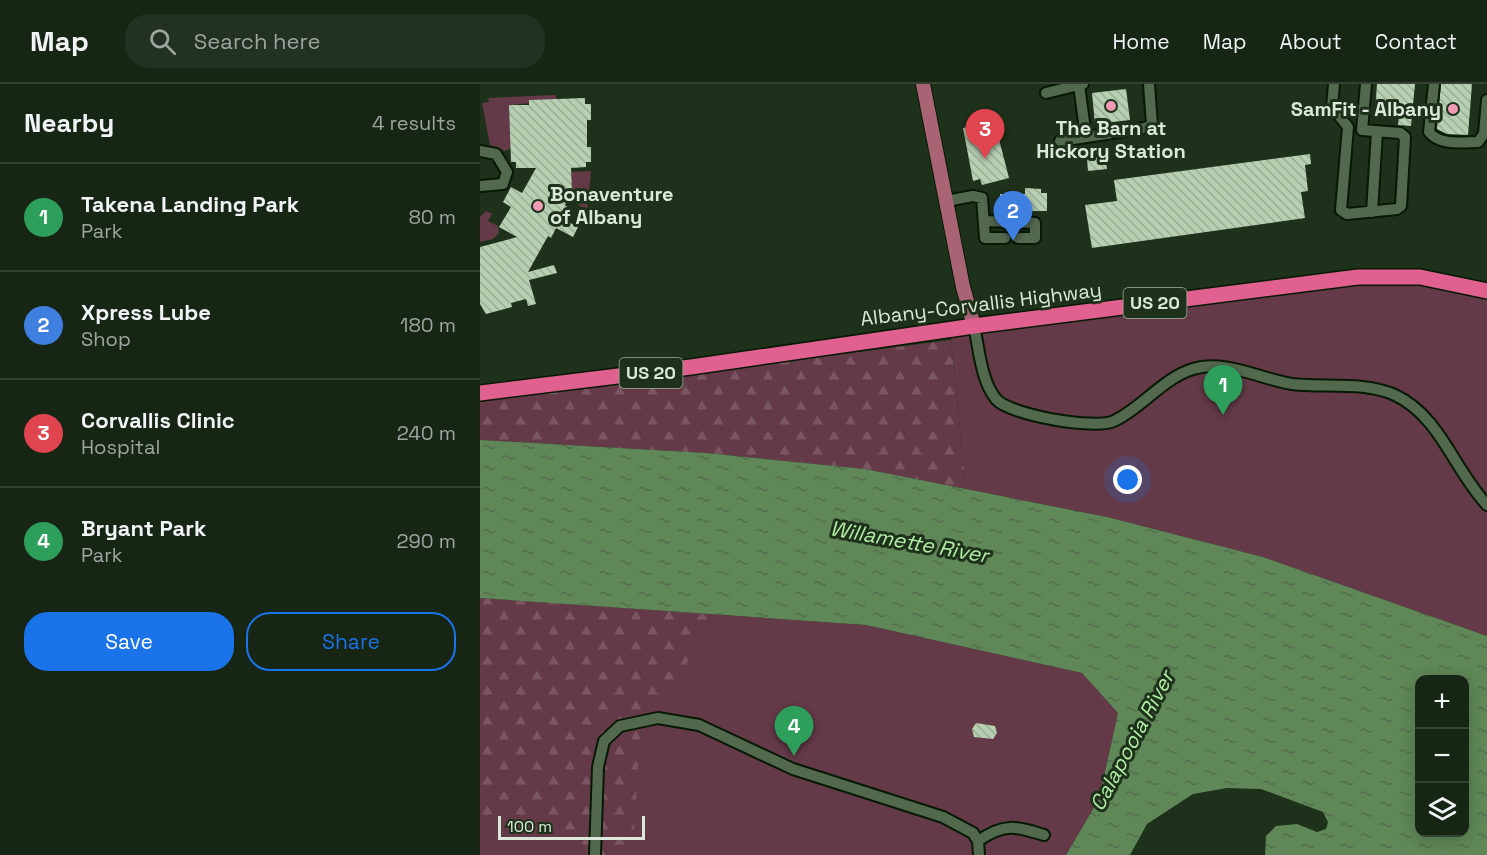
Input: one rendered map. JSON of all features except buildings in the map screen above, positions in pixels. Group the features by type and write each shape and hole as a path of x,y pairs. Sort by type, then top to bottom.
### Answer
{"highway":[{"name":"Albany-Corvallis Highway","path":"480,393 691,367 974,326 1358,277 1420,277 1487,291"}],"main road":[{"path":"923,84 974,326"}],"lane":[{"path":"1060,141 1152,125 1149,84"},
{"path":"1334,84 1332,107 1348,127 1400,133 1405,138 1401,206 1397,209 1347,214 1341,210 1348,127"},
{"path":"1362,130 1366,84"},
{"path":"1434,84 1429,132 1433,138 1443,142 1478,142 1484,134 1487,100"},
{"path":"1046,93 1082,85 1086,137"},
{"path":"1371,212 1377,132"},
{"path":"480,152 496,153 507,172 503,184 480,186"},
{"path":"946,201 973,196 982,198 985,238 1005,238"},
{"path":"984,221 1035,222 1035,238 1018,238"},
{"path":"974,326 988,384 996,399 1007,408 1047,418 1097,424 1112,422 1184,373 1204,367 1229,369 1289,383 1365,388 1392,394 1415,407 1425,417 1464,478 1487,505"},
{"path":"595,855 598,767 604,741 620,726 658,718 699,725 793,769 943,817 973,833 978,841 979,855"},
{"path":"978,841 994,830 1011,826 1044,835"}],"green space":[{"path":"556,95 557,101 509,105 512,147 505,151 490,145 482,103 489,102 488,98"},
{"path":"591,171 587,211 581,211 578,200 571,196 569,172"},
{"path":"486,211 492,214 488,221 498,226 499,233 493,239 480,242 480,217"},
{"path":"1358,277 1487,292 1487,636 1263,557 1107,517 966,489 950,329"},
{"path":"951,340 966,489 865,469 706,453 480,440 480,401"},
{"path":"480,598 866,625 1082,673 1118,713 1099,799 1066,855 480,855"},
{"path":"480,598 719,615 640,734 634,832 624,855 575,855 569,840 561,830 537,821 508,821 480,825"}],"water":[{"path":"480,440 706,453 865,469 1107,517 1263,557 1487,636 1487,855 1265,855 1266,836 1276,826 1297,824 1317,832 1326,829 1328,822 1323,812 1261,789 1227,788 1193,794 1147,824 1130,855 1066,855 1099,799 1118,713 1082,673 866,625 480,598"}],"place":[{"name":"The Barn at Hickory Station","path":"1111,106"},
{"name":"SamFit - Albany","path":"1453,109"},
{"name":"Corvallis Clinic","path":"985,159"},
{"name":"Bonaventure of Albany","path":"538,206"},
{"name":"Xpress Lube","path":"1013,241"},
{"name":"Takena Landing Park","path":"1223,415"},
{"name":"Bryant Park","path":"794,756"}],"water label":[{"name":"Willamette River","path":"909,542"},
{"name":"Calapooia River","path":"1132,741"}]}
